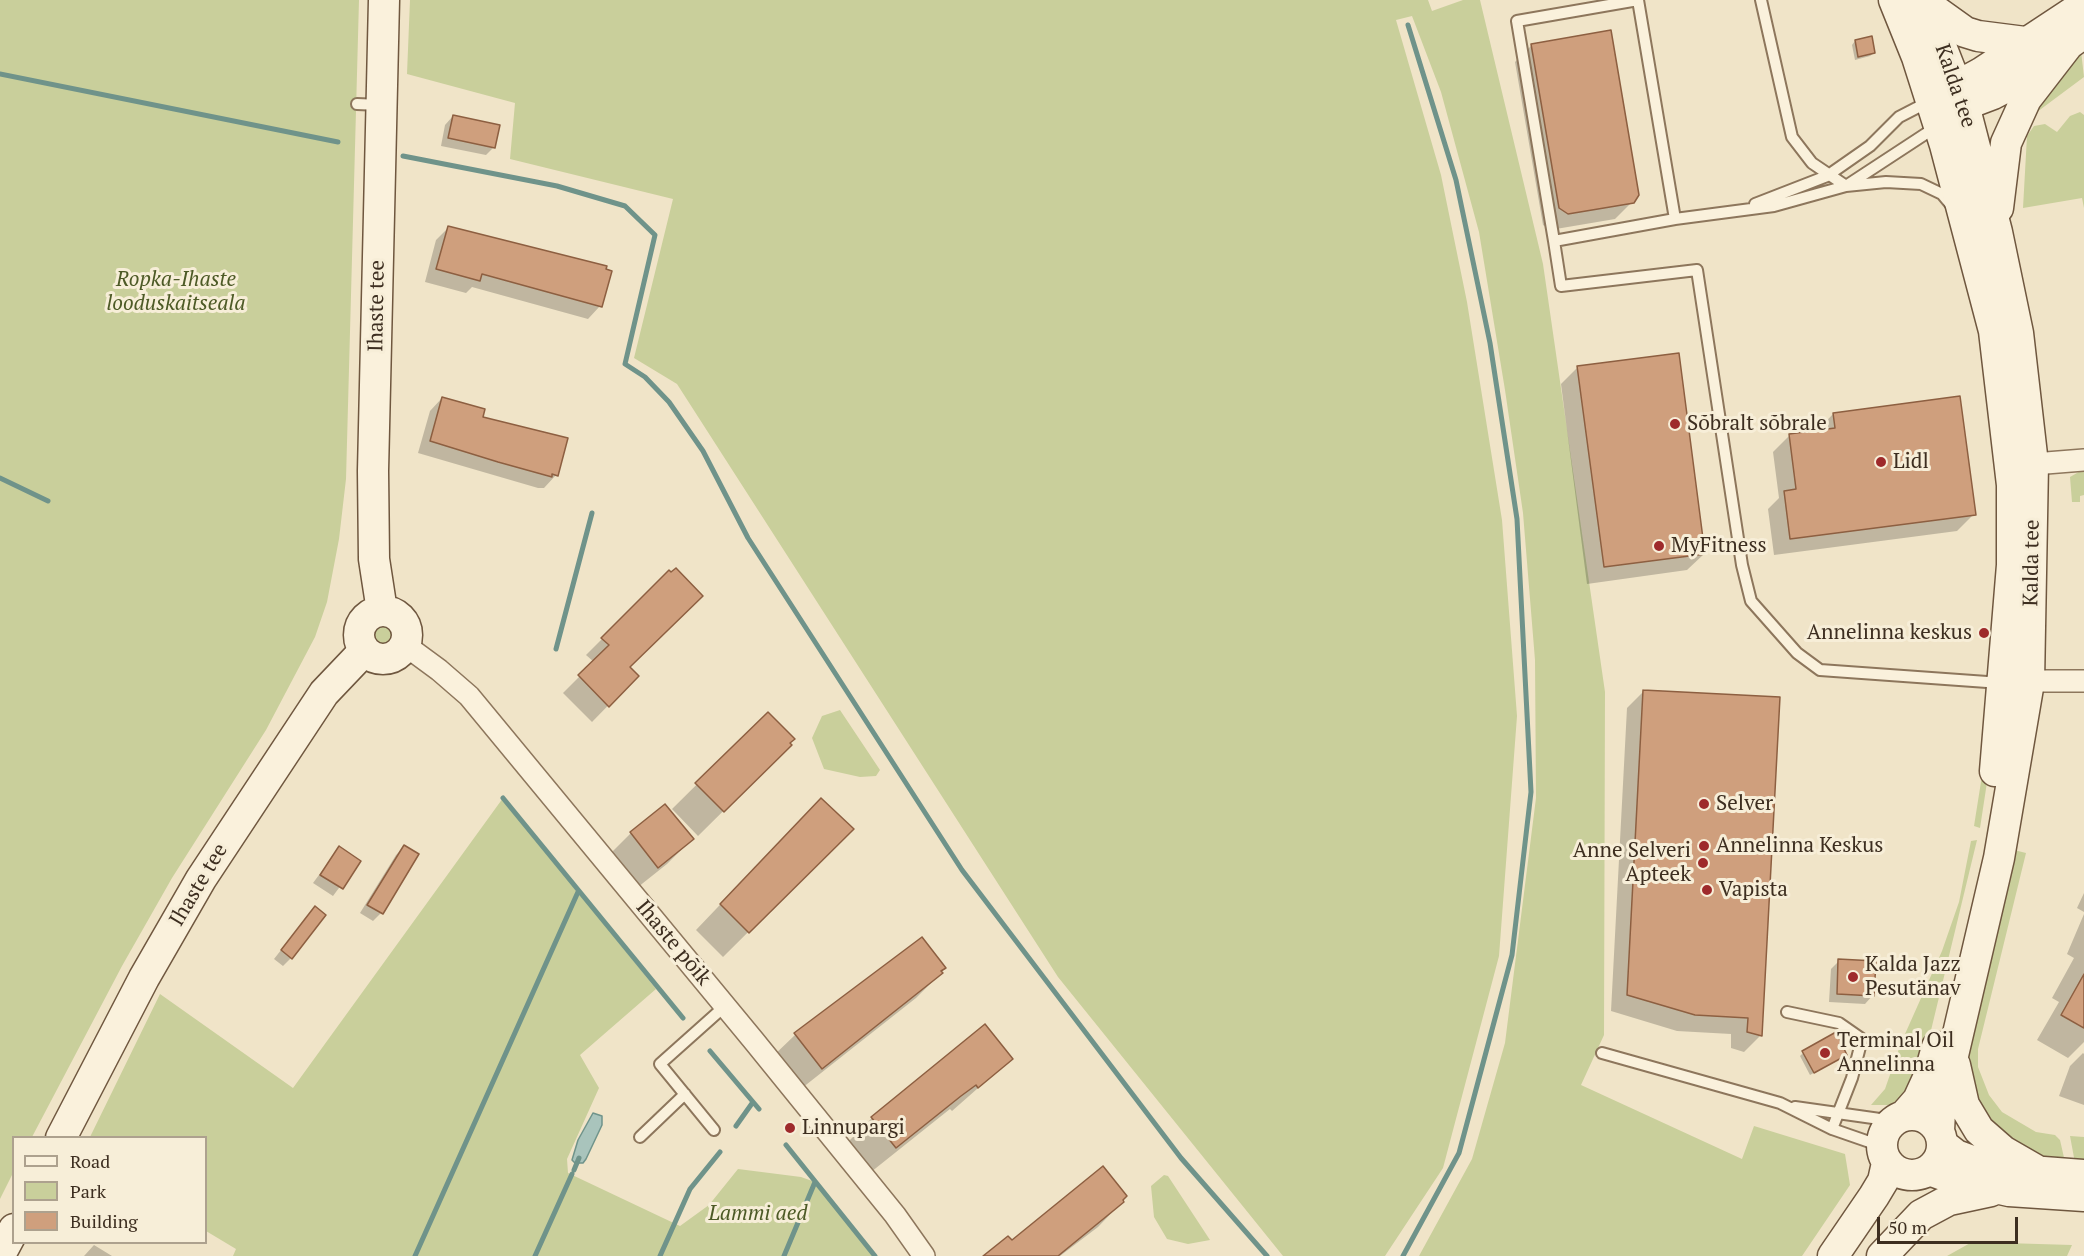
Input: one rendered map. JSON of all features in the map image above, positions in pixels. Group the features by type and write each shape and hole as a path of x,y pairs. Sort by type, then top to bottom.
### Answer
{"street":[{"name":"Ihaste tee","path":"382,611 374,559 369,104 384,0"},
{"name":"Kalda tee","path":"1894,0 1948,105"},
{"name":"Kalda tee","path":"1833,1256 1882,1181 1940,1111 1999,858 2017,681 2022,465 2018,333 1983,233 1948,105 1924,2"},
{"path":"1924,2 1965,32 1978,36 2025,42"},
{"path":"1948,105 2025,42 2084,5"},
{"path":"1948,105 2012,84 2076,40"},
{"path":"1983,233 2006,143 2026,99 2076,40"},
{"path":"2022,465 2084,460"},
{"name":"Kalda tee","path":"1857,1256 1911,1146 1918,1100 1929,1076 1948,1004 1979,867 1998,753 2017,681 2012,513 2022,465"},
{"path":"382,611 397,616 403,621 407,637 405,645 394,657 378,659 364,651 358,637 362,622 374,612 382,611"},
{"name":"Ihaste põik","path":"405,645 469,696 895,1215 924,1256"},
{"name":"Ihaste tee","path":"62,1136 144,978 201,879 324,693 364,651"},
{"path":"2017,681 2084,681"},
{"path":"1954,1056 1964,1105 1979,1130 2003,1152 2036,1170"},
{"path":"1911,1146 1956,1155 1991,1168 2084,1175"},
{"path":"1911,1146 1951,1178 2009,1191"},
{"path":"1882,1256 1921,1215 1949,1200 1983,1192 2009,1191 2084,1196"},
{"path":"0,1255 12,1233"}],"lane":[{"path":"1676,219 1638,0 1517,21 1561,286 1697,270 1744,574 1751,601 1797,653 1820,670 1987,682 2017,681"},
{"path":"1761,0 1792,137 1812,163 1827,176 1846,186"},
{"path":"1743,208 1827,176 1870,146 1899,117 1948,105"},
{"path":"1846,186 1948,105"},
{"path":"1554,242 1743,208 1774,206 1846,186 1886,182 1921,184 1942,194 1954,208 1983,233"},
{"path":"714,1130 660,1064 725,1006"},
{"path":"1787,1012 1839,1023 1862,1039 1852,1078 1832,1129"},
{"path":"1602,1053 1786,1106 1840,1112 1911,1146"},
{"path":"640,1137 685,1094"},
{"path":"1786,1106 1832,1129 1911,1146"}],"green space":[{"name":"Ropka-Ihaste looduskaitseala","path":"0,0 359,0 346,479 339,539 327,602 315,637 266,730 172,878 122,966 33,1136 12,1136 12,1175 0,1199"},
{"path":"410,0 1428,0 1432,11 1463,0 1480,0 1543,264 1605,692 1604,1035 1581,1085 1742,1159 1754,1126 1845,1154 1850,1185 1802,1256 1419,1256 1472,1159 1505,1043 1536,798 1535,660 1523,513 1505,390 1479,232 1441,92 1412,16 1396,20 1441,175 1467,302 1502,520 1517,716 1499,956 1443,1168 1385,1256 1283,1256 1058,977 677,384 634,358 673,199 510,159 515,103 407,74"},
{"path":"2081,51 2084,77 2037,112 2032,112"},
{"path":"2080,112 2084,115 2084,208 2082,198 2023,208 2027,136 2034,126 2045,124 2057,132 2070,116"},
{"path":"2084,469 2084,495 2080,496 2080,502 2072,502 2070,477"},
{"path":"384,617 396,623 402,635 396,647 384,653 372,647 366,635 372,623"},
{"path":"840,710 880,770 876,776 860,777 824,769 812,738 822,716"},
{"path":"1993,743 1980,828 1974,826 1987,744"},
{"name":"Lammi aed","path":"503,798 656,989 580,1055 599,1088 567,1159 568,1173 680,1226 709,1205 738,1169 801,1177 815,1182 875,1256 233,1256 236,1249 207,1232 207,1136 90,1136 160,994 293,1088"},
{"path":"1977,840 1926,1051 1911,1089 1894,1105 1871,1105 1885,1089 1901,1043 1942,951 1959,902 1971,841"},
{"path":"2010,849 2026,853 1978,1049 1978,1067 1989,1095 2002,1112 2036,1132 2055,1135 2060,1140 2065,1162 2024,1153 1972,1103 1962,1065"},
{"path":"2070,1136 2084,1137 2084,1164 2075,1163"},
{"path":"1164,1175 1168,1176 1210,1240 1188,1244 1167,1239 1154,1217 1151,1186"},
{"path":"1972,1242 2072,1245 2067,1256 1947,1256"}],"water":[{"path":"593,1113 602,1116 602,1125 586,1159 583,1163 575,1163 572,1160 578,1140"}],"building":[{"path":"1611,30 1639,195 1634,203 1568,214 1559,208 1531,44"},
{"path":"1872,36 1875,53 1858,57 1855,40"},
{"path":"453,115 500,125 495,148 448,138"},
{"path":"448,226 607,266 606,269 612,271 602,307 482,274 480,281 436,269"},
{"path":"1679,353 1705,554 1604,567 1577,366"},
{"name":"Lidl","path":"1960,396 1976,515 1790,539 1784,491 1796,489 1789,434 1835,428 1833,413"},
{"path":"442,397 485,409 483,417 568,438 558,476 552,474 552,477 430,441"},
{"path":"676,568 703,596 630,667 639,676 609,707 578,675 609,645 601,638 669,570 671,572"},
{"name":"Annelinna Keskus","path":"1643,690 1780,697 1762,1036 1747,1032 1748,1018 1695,1015 1627,995"},
{"path":"768,712 795,739 790,743 792,745 724,812 695,783"},
{"path":"821,798 854,829 749,933 720,904"},
{"path":"665,804 694,839 658,868 630,832"},
{"path":"404,845 419,854 383,914 367,905"},
{"path":"339,846 361,861 343,889 320,875"},
{"path":"315,906 326,915 292,959 281,950"},
{"path":"922,937 946,968 941,971 943,973 822,1069 794,1033"},
{"name":"Kalda Jazz Pesutänav","path":"1838,959 1876,961 1874,996 1837,994"},
{"path":"2084,974 2084,1028 2061,1015"},
{"path":"985,1024 1013,1059 978,1088 976,1085 961,1096 896,1148 871,1117"},
{"name":"Terminal Oil Annelinna","path":"1836,1032 1847,1055 1814,1073 1802,1051"},
{"path":"1103,1166 1127,1196 1124,1202 1058,1256 983,1256 1008,1236 1012,1240"}],"waterway":[{"path":"1403,1256 1459,1153 1512,955 1531,792 1517,519 1490,343 1456,180 1408,25"},
{"path":"0,74 338,142"},
{"path":"403,156 557,186 625,206 655,235 625,364 645,377 669,402 703,451 748,538 962,870 1181,1158 1267,1256"},
{"path":"0,478 48,501"},
{"path":"556,649 592,513"},
{"path":"503,798 683,1018"},
{"path":"415,1256 578,892"},
{"path":"710,1051 759,1109"},
{"path":"736,1126 753,1102"},
{"path":"786,1145 875,1256"},
{"path":"660,1256 690,1189 720,1152"},
{"path":"574,1170 579,1158"},
{"path":"535,1256 572,1174"},
{"path":"784,1256 815,1182"}],"place":[{"name":"Sõbralt sõbrale","path":"1675,424"},
{"name":"Lidl","path":"1881,462"},
{"name":"MyFitness","path":"1659,546"},
{"name":"Annelinna keskus","path":"1984,633"},
{"name":"Selver","path":"1704,804"},
{"name":"Annelinna Keskus","path":"1704,846"},
{"name":"Anne Selveri Apteek","path":"1703,863"},
{"name":"Vapista","path":"1707,890"},
{"name":"Kalda Jazz Pesutänav","path":"1853,977"},
{"name":"Terminal Oil Annelinna","path":"1825,1053"},
{"name":"Linnupargi","path":"790,1128"}]}
